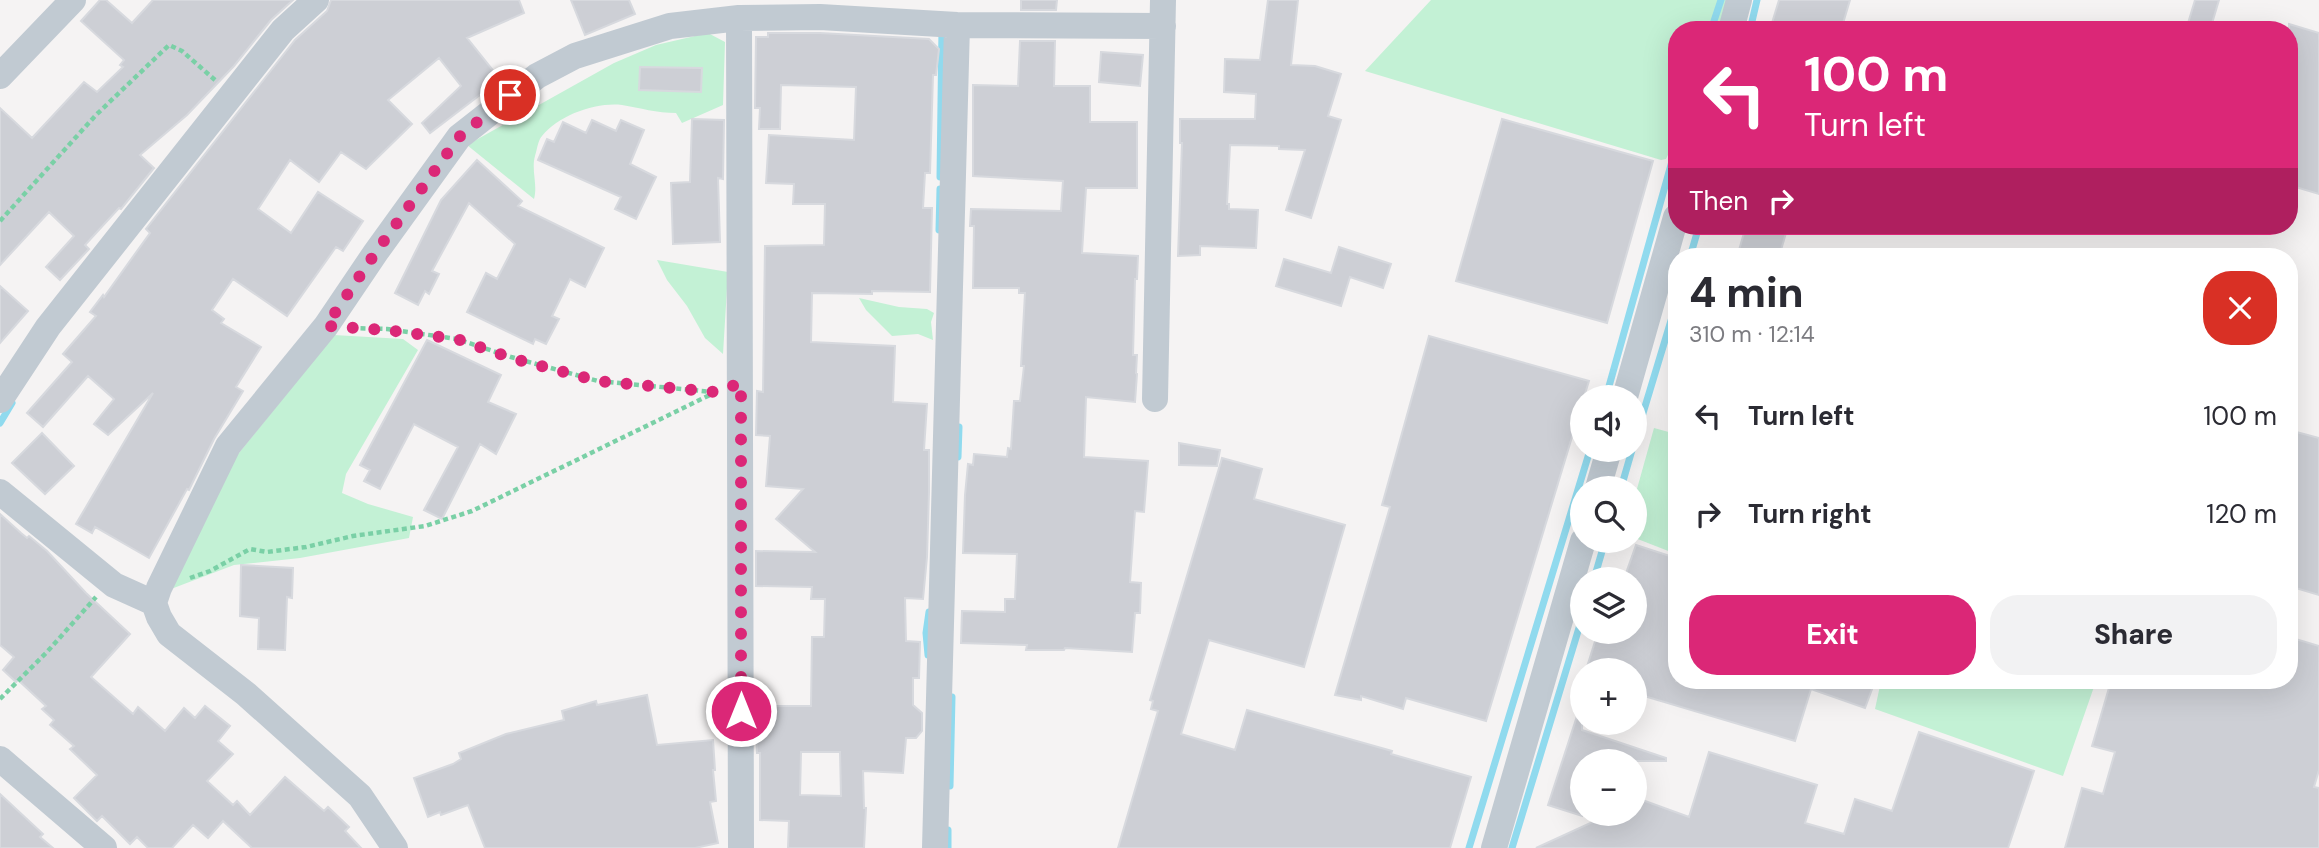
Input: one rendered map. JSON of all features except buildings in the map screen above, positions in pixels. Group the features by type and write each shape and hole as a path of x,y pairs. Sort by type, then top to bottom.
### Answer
{"street":[{"path":"0,76 73,0"},
{"path":"0,400 48,327 231,94 283,30 316,0"},
{"path":"1155,399 1163,0"},
{"path":"1733,21 1739,0"},
{"path":"395,848 360,796 246,694 169,634 159,617 157,596 228,446 326,326 459,137 537,76 575,56 670,26 738,18 820,17 957,25 1163,26"},
{"path":"738,18 741,848"},
{"path":"935,848 957,25"},
{"path":"1628,385 1671,235"},
{"path":"0,492 114,585 157,596"},
{"path":"1494,848 1580,553"},
{"path":"0,760 104,848"}],"path":[{"path":"0,221 96,115 169,45 182,51 231,94"},
{"path":"326,326 457,339 511,358 598,381 716,392"},
{"path":"157,596 250,549 267,552 306,547 353,536 425,526 472,511 716,392 741,383"},
{"path":"0,699 47,652 92,600 114,585"}],"green space":[{"path":"1431,0 1730,0 1724,21 1668,21 1668,155 1666,159 1661,160 1365,71"},
{"path":"708,33 725,42 723,105 682,123 676,113 622,105 590,108 568,116 549,129 540,140 534,161 534,199 467,145 614,63 656,45"},
{"path":"657,260 728,272 723,354 705,338"},
{"path":"859,298 899,307 927,309 934,313 931,322 933,340 918,334 892,336 866,310"},
{"path":"334,335 403,339 418,350 346,474 342,493 413,517 409,538 300,558 234,565 171,589 222,474"},
{"path":"1654,428 1668,432 1668,551 1647,543 1647,476 1641,476 1644,462 1647,462"},
{"path":"1879,689 2093,689 2063,776 1875,709"}],"waterway":[{"path":"1714,21 1721,0"},
{"path":"1752,21 1757,0"},
{"path":"940,177 942,28"},
{"path":"1609,385 1668,176"},
{"path":"939,230 940,189"},
{"path":"1693,248 1696,235"},
{"path":"1647,400 1668,330"},
{"path":"0,423 12,403"},
{"path":"958,457 959,427"},
{"path":"1469,848 1586,462"},
{"path":"1624,476 1629,462"},
{"path":"1597,567 1602,553"},
{"path":"928,655 926,633 929,612"},
{"path":"1512,848 1574,644"},
{"path":"950,786 952,697"},
{"path":"948,830 948,848"}],"route":[{"path":"510,95 459,137 326,326 457,339 511,358 598,381 716,392 741,383 741,711"}]}
